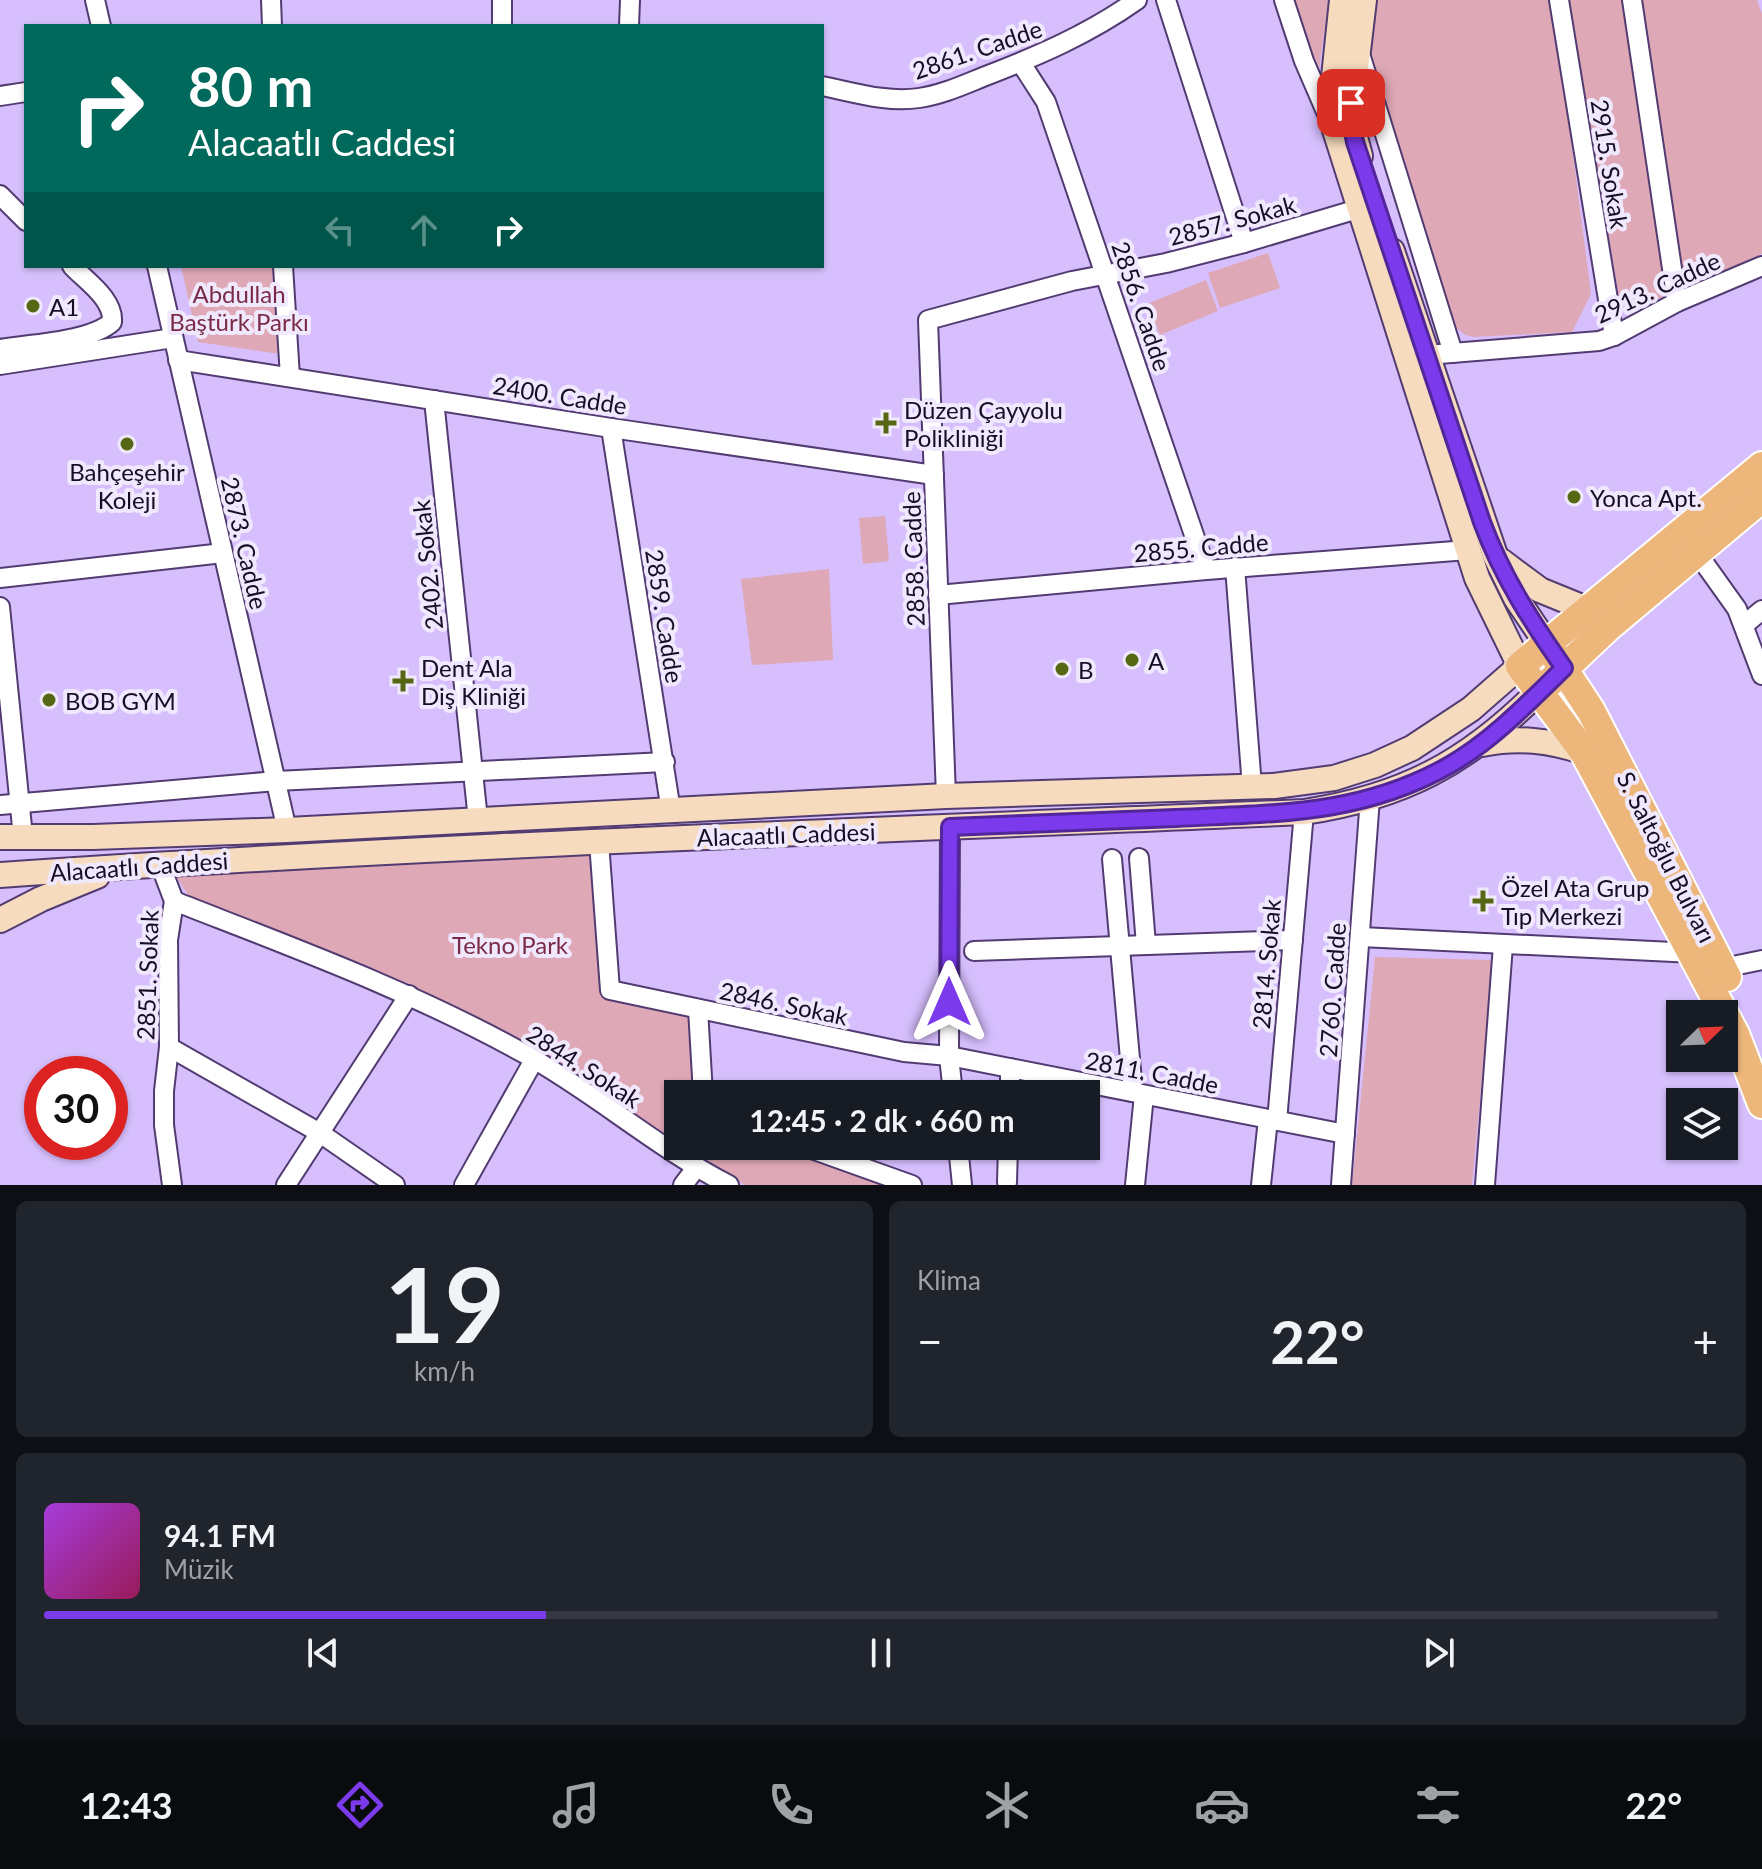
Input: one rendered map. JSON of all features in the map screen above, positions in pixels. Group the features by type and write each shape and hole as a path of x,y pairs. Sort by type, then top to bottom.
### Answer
{"main road":[{"path":"1342,0 1332,96 1335,130 1468,550 1487,602 1520,666 1762,466"},
{"path":"1364,0 1351,103 1352,130 1495,555 1526,615 1547,644"},
{"path":"1538,692 1608,627 1762,498"},
{"path":"1495,555 1532,585 1555,598 1589,610"},
{"name":"S. Saltoğlu Bulvarı","path":"1547,644 1599,725 1762,1050"},
{"name":"S. Saltoğlu Bulvarı","path":"1520,666 1584,752 1735,1034 1762,1104"},
{"name":"Alacaatlı Caddesi","path":"11,837 287,830 946,796 1252,787 1334,778 1394,757 1445,727 1520,666"},
{"name":"Alacaatlı Caddesi","path":"0,875 599,842 1304,812 1370,798 1451,765 1479,745 1538,692"},
{"path":"1479,745 1528,739 1584,752"},
{"path":"0,920 52,894 122,866"}],"street":[{"path":"95,0 101,24"},
{"path":"271,0 272,24"},
{"path":"502,0 502,24"},
{"path":"629,24 630,0"},
{"name":"2861. Cadde","path":"824,86 883,98 919,98 1045,53 1106,22 1137,0"},
{"path":"1166,0 1244,243"},
{"path":"1284,0 1304,61 1335,130"},
{"name":"2915. Sokak","path":"1559,0 1614,336"},
{"path":"1632,0 1677,302"},
{"path":"1359,51 1453,353"},
{"name":"2856. Cadde","path":"1021,63 1046,102 1206,570"},
{"path":"0,96 24,92"},
{"path":"0,195 24,219"},
{"name":"2857. Sokak","path":"928,320 1062,284 1244,243 1361,208"},
{"name":"2913. Cadde","path":"1427,355 1581,344 1614,336 1677,302 1762,266"},
{"path":"0,349 90,334 112,322 113,313 108,305 74,268"},
{"name":"2873. Cadde","path":"157,268 287,830"},
{"path":"283,268 290,377"},
{"name":"2858. Cadde","path":"928,320 946,796"},
{"path":"0,365 173,338"},
{"name":"2400. Cadde","path":"178,360 934,475"},
{"name":"2402. Sokak","path":"434,400 478,820"},
{"name":"2859. Cadde","path":"611,428 671,811"},
{"name":"2855. Cadde","path":"938,595 1235,567 1468,550"},
{"path":"0,578 223,553"},
{"path":"1697,553 1728,595 1744,625 1762,675"},
{"path":"1235,567 1252,787"},
{"path":"0,607 19,803 11,837"},
{"path":"1744,625 1762,610"},
{"path":"0,805 276,781 665,762"},
{"name":"2760. Cadde","path":"1341,1185 1370,798"},
{"name":"2814. Sokak","path":"1261,1185 1272,1120 1293,940 1304,812"},
{"path":"950,827 952,1080"},
{"name":"2846. Sokak","path":"599,842 610,990 904,1052 949,1056"},
{"path":"1139,858 1146,945"},
{"path":"1112,859 1119,946 1138,1094 1135,1185"},
{"name":"2851. Sokak","path":"160,864 174,901 168,940 169,1047 164,1125 172,1185"},
{"path":"174,901 409,995 286,1185"},
{"path":"1117,920 1144,918"},
{"path":"1361,937 1694,953"},
{"path":"974,951 1293,940"},
{"path":"1485,1185 1503,945"},
{"path":"1723,968 1762,960"},
{"name":"2844. Sokak","path":"409,995 534,1060 696,1168 729,1185"},
{"path":"698,1009 702,1080"},
{"path":"169,1047 320,1133 395,1185"},
{"name":"2811. Cadde","path":"949,1056 1345,1134"},
{"path":"464,1185 534,1060"},
{"path":"1010,1068 1010,1080"},
{"path":"842,1160 912,1185"},
{"path":"959,1160 962,1185"},
{"path":"1007,1182 1008,1160"},
{"path":"683,1185 696,1168"}],"green space":[{"path":"1290,0 1329,0 1317,83"},
{"path":"1372,0 1553,0 1591,294 1572,332 1474,337 1465,335 1451,323 1366,48"},
{"path":"1569,0 1757,0 1762,14 1762,254 1639,307 1626,306 1619,298"},
{"path":"1268,253 1280,288 1220,308 1208,273"},
{"name":"Abdullah Baştürk Parkı","path":"181,268 283,268 280,354 198,342"},
{"path":"1206,280 1218,311 1160,335 1147,304"},
{"path":"885,516 889,561 863,564 859,518"},
{"path":"829,569 833,660 752,665 741,579"},
{"name":"Tekno Park","path":"589,853 603,996 691,1015 694,1080 664,1080 664,1136 552,1064 190,898 176,876"},
{"path":"1375,957 1493,960 1472,1185 1352,1185"},
{"path":"703,1160 833,1160 909,1185 745,1185"}],"place":[{"name":"A1","path":"33,306"},
{"name":"Düzen Çayyolu Polikliniği","path":"886,423"},
{"name":"Bahçeşehir Koleji","path":"127,444"},
{"name":"Yonca Apt.","path":"1574,497"},
{"name":"A","path":"1132,660"},
{"name":"B","path":"1062,669"},
{"name":"Dent Ala Diş Kliniği","path":"403,681"},
{"name":"BOB GYM","path":"49,700"},
{"name":"Özel Ata Grup Tıp Merkezi","path":"1483,901"}],"route":[{"path":"949,1002 950,827 1304,812 1333,808 1395,790 1451,765 1508,722 1564,668 1505,579 1482,522 1355,142 1350,118 1351,103"}]}
